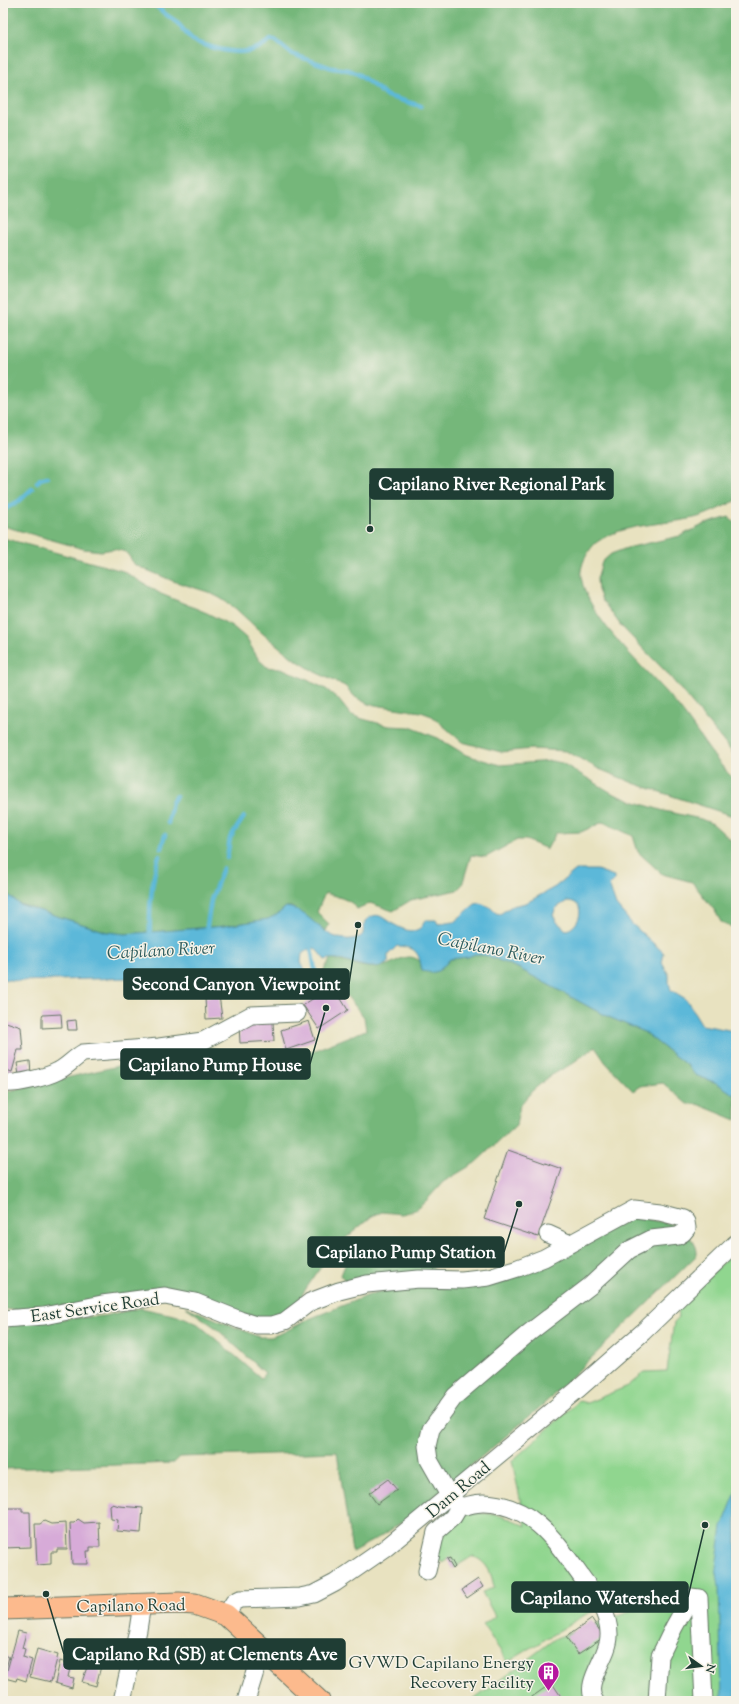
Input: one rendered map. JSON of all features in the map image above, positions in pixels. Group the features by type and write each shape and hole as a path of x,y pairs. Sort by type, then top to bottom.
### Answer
{"main road":[{"name":"Capilano Road","path":"3,1609 179,1603 195,1604 226,1615 319,1701"}],"street":[{"path":"3,1083 24,1082 59,1071 74,1058 83,1053 159,1048 203,1041 251,1015 297,1013"},
{"name":"East Service Road","path":"3,1319 44,1316 102,1304 165,1296 195,1302 256,1325 272,1325 285,1322 310,1302 339,1291 395,1280 462,1280 489,1277 544,1258 634,1209 660,1212 683,1218 688,1228 683,1233 678,1236 651,1239 629,1250 590,1286 530,1332 455,1396 431,1429 427,1446 429,1460 455,1501"},
{"path":"548,1234 570,1244"},
{"name":"Dam Road","path":"226,1615 234,1602 240,1599 300,1597 314,1594 334,1583 455,1501 667,1310 736,1243"},
{"path":"427,1571 436,1532 453,1517 455,1501 497,1504 519,1512 535,1522 554,1538 597,1598 603,1609 610,1635 608,1648 592,1683 592,1696 595,1701"},
{"path":"657,1701 660,1656 674,1626 691,1597 699,1598 704,1701"},
{"path":"122,1701 138,1630 142,1604"},
{"path":"246,1701 262,1649"}],"green space":[{"path":"3,3 736,3 736,501 699,517 631,528 608,536 597,542 591,548 583,563 581,577 586,593 595,610 607,627 676,704 719,763 736,781 736,817 636,784 599,769 566,751 532,749 501,752 462,742 432,716 421,712 368,704 355,697 345,686 315,672 293,658 262,633 235,608 220,598 208,592 173,581 135,565 126,552 114,549 101,551 84,549 3,526"},
{"path":"729,517 736,523 736,757 667,673 622,627 602,600 598,590 597,579 602,562 611,554 627,548 680,536 705,524"},
{"path":"3,538 123,571 161,594 207,613 232,626 246,638 259,660 267,667 286,670 326,689 338,699 350,714 359,718 389,726 410,727 438,738 466,755 500,765 552,761 562,763 612,793 629,800 664,811 701,819 713,824 731,840 736,853 736,932 731,926 721,922 715,911 692,882 662,874 638,852 633,836 603,822 581,832 556,833 547,849 526,840 517,840 486,857 471,855 462,885 457,890 411,900 393,911 370,903 357,909 347,900 325,893 317,912 329,924 326,931 292,907 286,907 269,919 225,926 125,934 107,932 19,904 10,896 3,893"},
{"path":"475,954 488,956 518,968 604,1015 644,1032 689,1067 695,1075 717,1083 736,1096 736,1120 697,1104 687,1104 663,1083 640,1086 633,1091 606,1063 595,1047 568,1066 550,1076 532,1091 520,1105 516,1125 475,1163 443,1182 425,1202 415,1210 402,1214 382,1212 372,1216 333,1249 297,1302 267,1321 223,1309 179,1290 167,1288 37,1312 3,1309 3,1089 9,1091 206,1046 235,1054 292,1059 366,1030 364,1017 334,980 298,999 269,990 266,981 294,982 318,980 331,958 355,965 380,967 400,959 410,957 420,961 422,971 440,970 450,959 468,957"},
{"path":"635,1217 677,1225 688,1235 696,1246 697,1255 545,1403 415,1513 383,1535 352,1552 337,1452 180,1457 174,1463 3,1469 3,1335 7,1334 9,1323 103,1316 141,1308 183,1317 198,1324 261,1378 265,1373 216,1328 186,1307 259,1337 271,1337 309,1319 374,1293 406,1287 424,1286 443,1288 493,1285"},
{"path":"736,1249 736,1701 472,1701 556,1638 646,1606 603,1609 588,1613 508,1662 483,1625 495,1616 482,1592 494,1588 488,1569 482,1561 473,1556 455,1567 450,1558 442,1563 433,1551 435,1545 461,1514 478,1513 495,1515 510,1519 526,1526 512,1461 579,1401 587,1403 628,1386 645,1372 667,1371 674,1322 679,1317 678,1309"},
{"path":"392,1254 397,1261 420,1254 436,1272 345,1281 341,1275 348,1258 357,1255 370,1259"}],"water":[{"name":"Capilano River","path":"576,870 597,870 614,876 614,881 609,885 616,905 632,924 664,953 662,963 669,975 671,990 686,999 702,1025 729,1030 736,1034 736,1096 717,1083 695,1075 689,1067 644,1032 604,1015 518,968 488,956 475,954 468,957 450,959 438,971 427,972 422,971 418,955 409,948 397,946 388,955 388,963 371,967 340,959 325,960 315,948 310,948 302,954 301,962 306,972 294,982 266,981 246,975 17,981 3,979 3,893 10,896 19,904 107,932 125,934 225,926 268,919 278,914 286,907 302,913 329,934 345,939 353,939 360,937 363,934 365,921 370,917 377,915 404,929 413,931 420,928 425,920 436,920 438,924 454,922 475,904 480,903 490,907 496,913 500,914 512,906 526,903 555,887","holes":["567,901 574,902 578,905 580,915 575,925 566,930 556,921 553,915 556,908"]},
{"path":"736,1492 736,1701 722,1701 719,1587 716,1567 722,1527"}],"building":[{"path":"333,986 348,1010 319,1029 303,1005"},
{"path":"219,995 222,1018 206,1019 205,997"},
{"path":"61,1014 62,1027 42,1028 43,1015"},
{"path":"76,1020 77,1030 68,1030 67,1021"},
{"path":"3,1021 21,1027 23,1050 18,1050 12,1072 3,1069"},
{"path":"309,1021 315,1040 286,1050 281,1030"},
{"path":"273,1022 274,1041 240,1043 239,1025"},
{"path":"30,1061 31,1074 19,1075 17,1063"},
{"path":"508,1150 562,1169 538,1237 484,1219"},
{"path":"388,1479 397,1490 377,1504 369,1493"},
{"path":"113,1504 143,1508 141,1533 117,1531 118,1520 111,1519 110,1506"},
{"path":"7,1508 22,1508 22,1512 30,1512 31,1547 3,1548 3,1512 7,1512"},
{"path":"78,1519 84,1523 99,1522 100,1547 90,1547 90,1551 87,1551 88,1564 72,1564 70,1523 74,1523"},
{"path":"44,1521 51,1524 66,1523 67,1549 57,1549 57,1552 51,1552 51,1564 37,1565 35,1524 40,1524"},
{"path":"450,1558 455,1567 453,1569 447,1559"},
{"path":"478,1579 483,1587 467,1598 462,1590"},
{"path":"592,1619 604,1637 578,1654 566,1637"},
{"path":"18,1631 26,1633 22,1648 25,1649 23,1657 32,1660 26,1681 17,1678 16,1681 5,1678"},
{"path":"95,1643 106,1646 96,1686 82,1682"},
{"path":"37,1649 58,1655 51,1682 30,1677"},
{"path":"3,1655 9,1657 3,1678"},
{"path":"60,1661 71,1664 68,1677 74,1678 72,1688 55,1683"},
{"name":"GVWD Capilano Energy Recovery Facility","path":"552,1683 564,1701 526,1701"}],"waterway":[{"path":"153,3 177,22 190,37 198,43 227,51 242,52 256,49 270,40 275,40 292,54 332,68 349,70 358,74 387,96 421,106"},
{"path":"37,483 40,479 47,477"},
{"path":"3,510 19,501 32,489"},
{"path":"168,823 172,802 176,796"},
{"path":"227,858 230,838 244,817"},
{"path":"161,848 165,835"},
{"name":"Capilano River","path":"150,937 151,896 159,856"},
{"name":"Capilano River","path":"206,932 211,900 223,868"},
{"path":"310,942 316,976"}],"place":[{"name":"Capilano River Regional Park","path":"370,529"},
{"name":"Second Canyon Viewpoint","path":"358,925"},
{"name":"Capilano Pump House","path":"326,1008"},
{"name":"Capilano Pump Station","path":"519,1204"},
{"name":"Capilano Watershed","path":"705,1525"},
{"name":"Capilano Rd (SB) at Clements Ave","path":"46,1594"},
{"name":"GVWD Capilano Energy Recovery Facility","path":"549,1692"}]}
